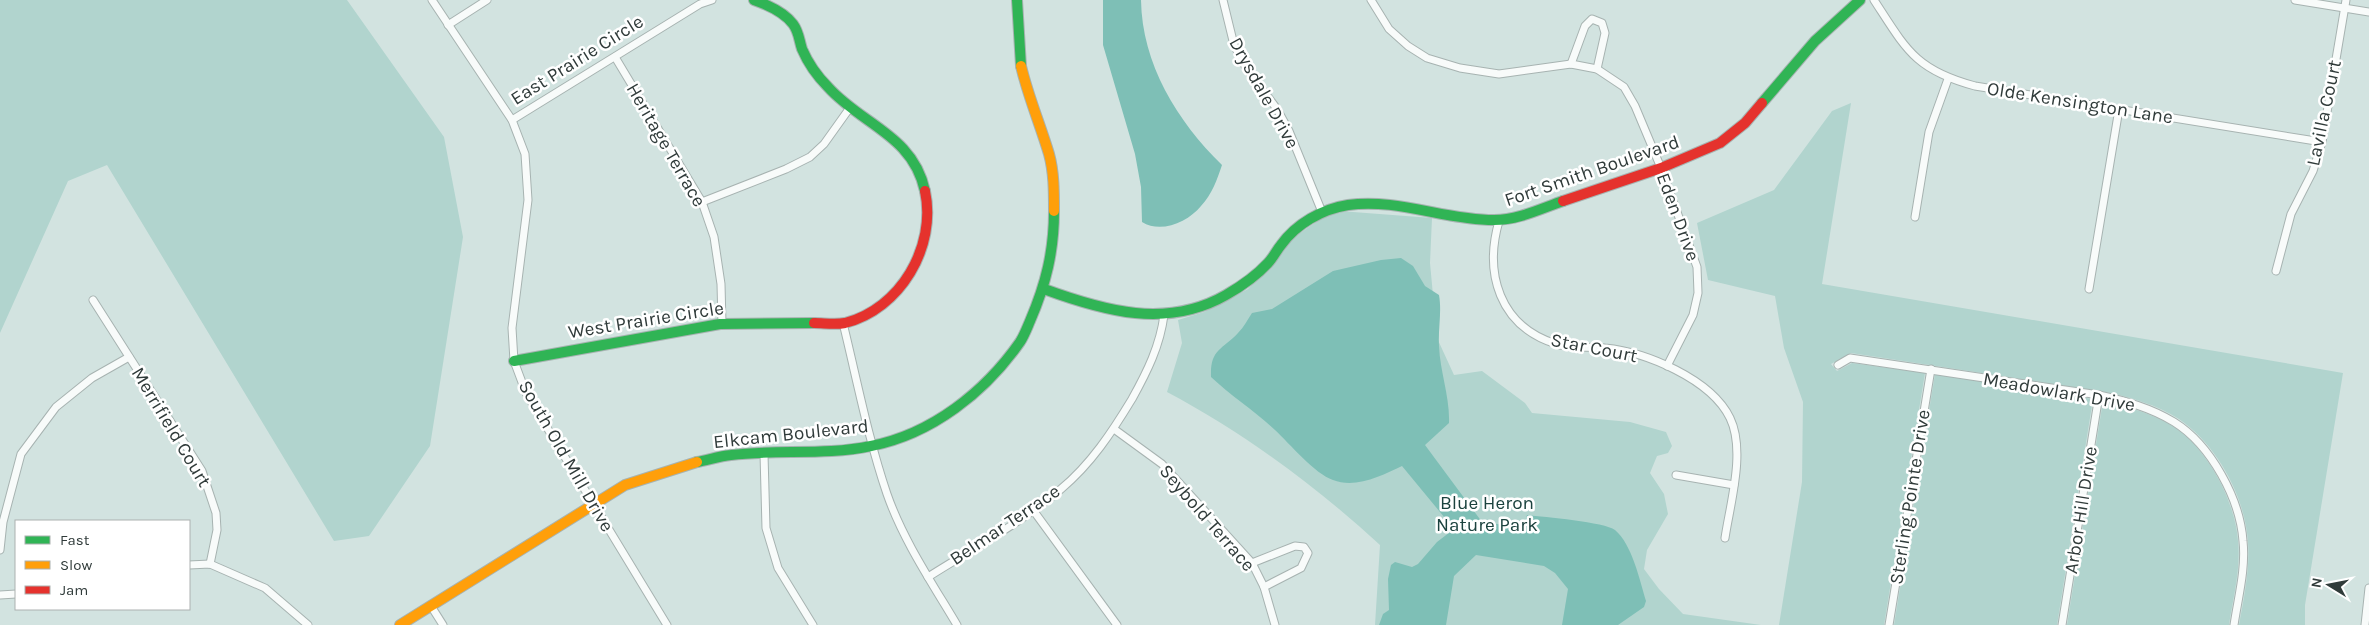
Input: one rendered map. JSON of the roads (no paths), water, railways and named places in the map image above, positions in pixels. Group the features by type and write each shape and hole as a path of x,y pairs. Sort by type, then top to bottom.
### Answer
{"street":[{"name":"South Old Mill Drive","path":"432,0 512,120 525,154 528,200 512,328 514,360 526,393 667,625"},
{"path":"448,25 487,0"},
{"name":"East Prairie Circle","path":"512,120 700,4 712,0"},
{"path":"754,0 774,8 791,22 797,30 802,48 816,74 849,109 896,140 919,168 928,206 925,239 918,260 908,278 891,297 870,312 844,323 872,446 890,502 928,577 957,625"},
{"name":"Elkcam Boulevard","path":"400,625 625,485 691,464 731,455 844,450 872,446 914,433 952,412 983,383 1021,341 1044,289 1054,233 1054,188 1049,155 1027,93 1022,70 1017,0"},
{"name":"Drysdale Drive","path":"1224,0 1234,45 1245,66 1277,109 1289,131 1322,212"},
{"name":"Eden Drive","path":"1371,0 1388,29 1408,46 1427,58 1460,68 1499,74 1571,64 1597,69 1624,87 1635,106 1661,168 1697,267 1698,293 1693,315 1667,366"},
{"name":"Fort Smith Boulevard","path":"1044,289 1102,309 1136,315 1184,313 1214,302 1238,289 1267,264 1282,244 1295,231 1322,212 1350,205 1379,205 1483,221 1499,221 1532,214 1543,208 1661,168 1700,152 1733,135 1815,40 1860,0"},
{"name":"Olde Kensington Lane","path":"1874,0 1903,45 1922,63 1948,79 1975,86 2322,142"},
{"path":"2295,0 2369,12"},
{"name":"Lavilla Court","path":"2276,271 2291,214 2313,171 2322,142 2346,0"},
{"path":"1571,64 1586,26 1592,19 1602,24 1606,33 1597,69"},
{"name":"Heritage Terrace","path":"615,57 702,202 714,237 721,284 722,323"},
{"path":"1915,217 1929,132 1948,79"},
{"path":"702,202 786,169 810,157 824,144 849,109"},
{"path":"2089,289 2119,109"},
{"name":"Star Court","path":"1499,221 1494,240 1492,261 1497,288 1513,316 1532,333 1555,344 1631,352 1667,366 1699,384 1718,400 1731,419 1736,444 1737,463 1725,538"},
{"name":"Merrifield Court","path":"93,300 202,471 214,506 217,530 210,564"},
{"name":"Belmar Terrace","path":"928,577 1033,510 1061,489 1087,464 1114,429 1145,376 1161,337 1164,315"},
{"name":"West Prairie Circle","path":"514,360 722,323 844,323"},
{"path":"0,550 3,522 21,454 56,407 92,378 129,358"},
{"name":"Meadowlark Drive","path":"1838,365 1850,358 2099,395 2130,402 2175,422 2213,461 2229,486 2238,513 2243,541 2242,577 2234,625"},
{"name":"Sterling Pointe Drive","path":"1889,625 1931,369"},
{"name":"Arbor Hill Drive","path":"2062,625 2099,395"},
{"name":"Seybold Terrace","path":"1114,429 1162,464 1252,563 1264,587 1274,625"},
{"path":"764,454 766,528 778,568 813,625"},
{"path":"1676,475 1734,485"},
{"path":"1033,510 1117,625"},
{"path":"1252,563 1295,546 1304,547 1308,553 1301,568 1264,587"},
{"path":"190,565 210,564 265,588 308,625"},
{"path":"2365,625 2369,588"},
{"path":"0,595 15,594"},
{"path":"431,606 443,625"}],"water":[{"path":"1103,0 1141,0 1143,24 1148,47 1155,69 1165,90 1190,130 1222,165 1214,187 1205,201 1196,212 1174,224 1157,227 1142,222 1141,187 1135,154 1103,45"},
{"path":"1401,258 1413,266 1425,286 1439,295 1440,301 1439,346 1449,423 1425,445 1482,522 1519,527 1524,525 1527,515 1587,522 1615,530 1631,553 1646,601 1644,607 1618,625 1562,625 1568,589 1555,573 1544,566 1476,555 1454,576 1446,625 1379,625 1383,614 1389,610 1388,579 1391,565 1395,562 1412,567 1418,564 1437,542 1454,529 1402,466 1378,477 1360,482 1342,482 1326,477 1318,472 1267,423 1211,377 1211,368 1215,355 1240,331 1252,313 1272,309 1333,271 1381,260"}],"park label":[{"name":"Blue Heron Nature Park","path":"1487,514"}]}
